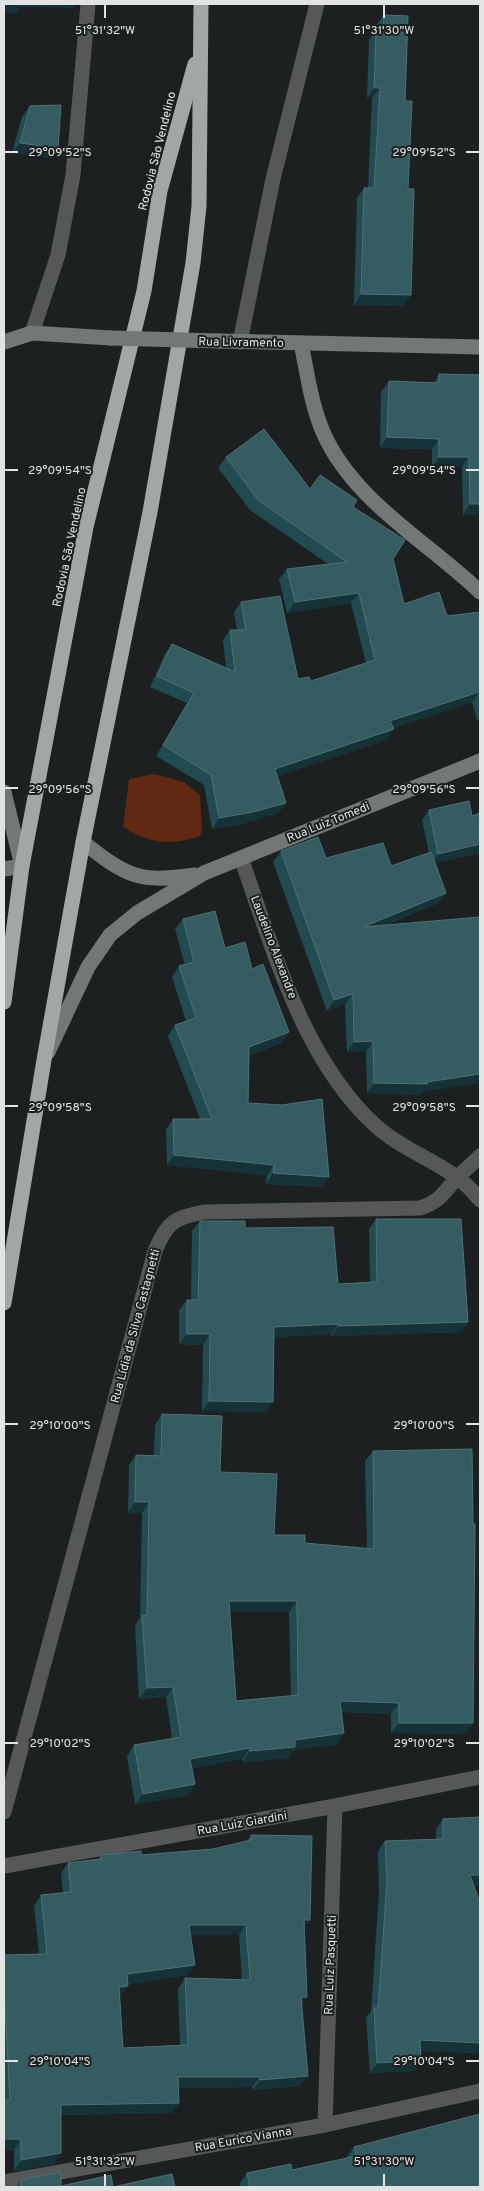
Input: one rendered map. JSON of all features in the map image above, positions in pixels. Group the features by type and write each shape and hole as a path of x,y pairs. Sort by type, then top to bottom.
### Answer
{"highway":[{"path":"4,1302 44,1060 83,842 150,512 193,263 199,206 202,4"},
{"name":"Rodovia São Vendelino","path":"4,1002 22,866 86,527 144,291 160,191 201,44"}],"street":[{"path":"32,333 58,255 73,175 88,4"},
{"path":"240,342 273,179 317,4"},
{"name":"Rua Livramento","path":"4,342 32,333 112,338 480,348"},
{"path":"301,343 312,396 324,432 345,468 380,507 454,567 480,592"},
{"name":"Rua Luiz Tomedi","path":"204,873 480,761"},
{"path":"4,792 22,866 4,869"},
{"path":"83,842 109,863 141,878 175,878 204,873"},
{"name":"Laudelino Alexandre","path":"241,858 286,985 319,1051 349,1098 377,1128 458,1177 480,1200"},
{"path":"44,1060 88,967 110,935 137,913 204,873"},
{"name":"Rua Lídia da Silva Castagnetti","path":"4,1812 9,1777 155,1251 163,1232 172,1222 184,1216 204,1212 420,1208 434,1204 447,1193 458,1177 480,1156"},
{"name":"Rua Luiz Giardini","path":"4,1866 335,1806 480,1777"},
{"name":"Rua Luiz Pasquetti","path":"324,2125 335,1806"},
{"name":"Rua Eurico Vianna","path":"4,2182 324,2125 480,2091"}],"shaded area":[{"path":"154,774 184,782 200,795 202,831 200,836 179,841 160,842 142,837 123,827 129,779"}],"building":[{"path":"384,15 408,16 405,101 412,101 408,189 414,189 411,295 361,294 364,188 374,188 380,88 374,88 376,30 383,30"},
{"path":"61,105 58,148 20,143 30,106"},
{"path":"439,374 480,375 480,504 470,504 469,457 439,457 439,439 387,437 389,381 439,383"},
{"path":"264,429 310,489 320,475 357,500 353,507 405,540 393,559 404,604 439,592 447,616 480,612 480,695 479,692 390,721 394,729 275,769 286,803 253,812 219,818 211,775 163,745 194,693 157,676 172,644 235,672 230,630 246,630 241,602 280,596 298,679 309,677 311,681 375,660 359,593 295,602 287,569 347,562 258,500 226,457"},
{"path":"469,801 472,816 480,813 480,844 438,854 429,810"},
{"path":"318,837 326,858 383,843 391,866 431,852 446,893 363,927 480,917 480,1074 427,1082 427,1084 374,1083 373,1041 354,1042 353,994 334,1000 281,851"},
{"path":"215,911 225,948 245,942 252,969 263,964 289,1032 249,1047 248,1103 282,1105 322,1099 329,1177 273,1173 274,1165 174,1155 173,1119 212,1119 175,1025 196,1018 179,966 194,962 183,919"},
{"path":"376,1219 461,1219 468,1322 274,1327 273,1402 209,1401 210,1334 187,1334 187,1300 198,1300 200,1221 245,1221 245,1228 333,1227 338,1284 377,1282"},
{"path":"162,1414 222,1416 220,1472 277,1474 274,1535 305,1535 305,1543 374,1549 373,1451 472,1449 473,1524 475,1524 473,1723 399,1723 399,1703 340,1701 344,1733 295,1740 295,1747 250,1751 250,1748 190,1759 195,1784 143,1794 134,1745 181,1737 173,1687 147,1688 142,1616 147,1615 149,1502 135,1502 136,1455 161,1456","holes":["229,1601 297,1601 298,1695 236,1701"]},
{"path":"480,1817 480,1875 470,1875 480,1903 480,2043 420,2040 421,2060 377,2063 374,2008 378,2008 387,1882 385,1841 443,1839 443,1819"},
{"path":"251,1835 312,1836 310,1920 304,1920 307,1997 301,1997 308,2076 260,2080 260,2077 178,2077 179,2103 61,2105 61,2153 21,2160 21,2139 4,2139 4,2100 10,2100 4,1955 47,1954 41,1895 71,1892 68,1863 101,1859 101,1855 141,1851 141,1855 213,1849 251,1840","holes":["189,1925 246,1925 250,1980 185,1978 188,2045 123,2048 119,1987 128,1986 127,1974 195,1965"]},
{"path":"480,2114 480,2185 473,2187 250,2187 247,2173 291,2164 292,2170 356,2156 354,2147"},
{"path":"61,2172 61,2186 111,2175 113,2187 21,2187 21,2180"},
{"path":"172,2174 175,2187 113,2187"}]}
